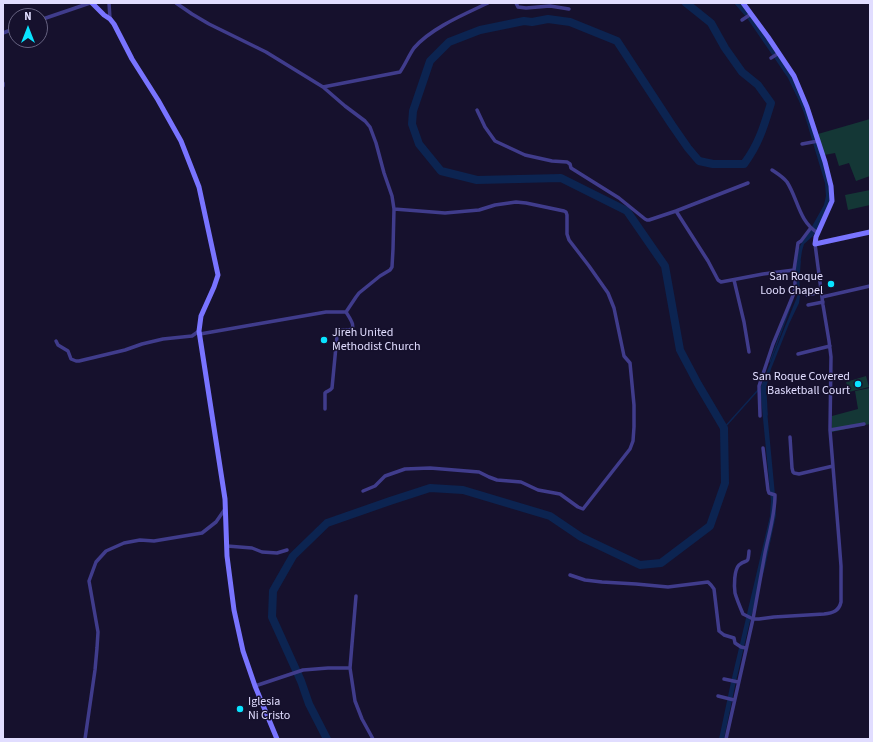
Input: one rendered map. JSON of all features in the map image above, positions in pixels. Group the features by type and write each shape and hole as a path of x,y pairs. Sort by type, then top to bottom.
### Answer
{"street":[{"path":"48,17 91,3 110,19 181,141 199,187 218,275 201,316 199,333 225,499 229,575 234,610 243,651 255,686 277,739"},
{"path":"109,3 110,19"},
{"path":"176,3 210,24 266,52 323,87 365,121 370,127 392,196 394,209 393,249 390,270 359,293 346,312"},
{"path":"323,87 400,72 414,49 431,32 463,14 488,3"},
{"path":"516,3 518,7 526,8 550,6 569,9"},
{"path":"742,3 797,82 807,107 831,186 832,201 817,233 815,244 831,357 830,430 841,560 841,602 838,610 824,614 774,617 759,620 750,618 743,614 735,593 735,573 739,565 747,562 749,559 749,551"},
{"path":"743,19 750,14"},
{"path":"771,58 778,53"},
{"path":"477,110 485,127 495,142 525,155 552,161 567,162 570,164 571,168 619,198 647,220 676,211 748,183"},
{"path":"802,144 818,141"},
{"path":"772,170 781,176 787,183 805,222 810,229 817,233"},
{"path":"363,491 375,486 386,476 405,469 430,468 479,472 497,480 521,482 538,490 560,494 583,509 630,449 633,441 634,405 630,362 624,356 614,308 608,293 569,240 567,234 566,212 516,202 495,205 479,210 445,213 394,209"},
{"path":"676,211 708,261 718,280 721,282 794,270"},
{"path":"760,416 759,386 773,344 796,287 794,270 798,243 810,229"},
{"path":"815,244 870,232"},
{"path":"734,280 744,322 749,352"},
{"path":"822,297 870,286"},
{"path":"807,295 822,292"},
{"path":"808,306 823,302"},
{"path":"56,341 58,345 68,351 71,359 79,361 163,339 192,336 199,333 326,312 346,312"},
{"path":"325,409 325,394 332,388 337,336 341,330 351,330 353,328 353,323 346,312"},
{"path":"798,354 830,346"},
{"path":"830,430 864,424"},
{"path":"790,437 792,468 794,474 833,466"},
{"path":"726,739 731,699 774,513 775,495 771,494 768,490 763,448"},
{"path":"85,739 98,637 89,581 96,562 106,551 124,543 140,540 154,541 202,533 216,522 225,508"},
{"path":"227,546 252,548 262,552 277,553 287,550"},
{"path":"570,575 585,580 668,587 708,582 714,589 719,631 724,635 734,638 734,643 743,648"},
{"path":"356,596 350,668 355,701 362,719 373,739"},
{"path":"255,686 304,670 350,668"},
{"path":"724,679 736,681"},
{"path":"718,696 731,699"}],"green space":[{"path":"870,119 870,176 856,181 849,163 839,166 835,153 824,155 818,134"},
{"path":"870,190 870,205 848,210 845,195"},
{"name":"San Roque Covered Basketball Court","path":"866,376 869,387 849,392 846,382"},
{"path":"870,388 870,424 832,432 832,416 858,409 855,391"}],"water":[{"path":"734,3 740,3 744,7 787,68 803,100 830,183 830,202 817,230 804,244 799,271 799,303 771,369 766,388 776,515 765,567 750,621 736,681 724,739 719,739 770,516 771,501 761,386 797,297 798,292 795,272 798,251 824,205 826,196 825,183 799,101 788,78 747,18"}],"waterway":[{"path":"327,739 309,704 301,681 272,617 273,591 293,556 327,523 430,488 463,490 550,516 581,537 640,565 661,563 710,526 725,483 724,428 680,350 665,266 627,211 561,178 477,180 441,171 419,144 412,124 413,111 430,61 449,42 480,30 524,21 532,22 548,19 570,22 617,41 672,125 699,161 713,164 744,164 757,142 771,103 758,85 742,72 725,48 711,23 686,3"},
{"path":"799,277 800,261"},
{"path":"770,362 793,299"},
{"path":"724,428 759,389"},
{"path":"766,395 767,415"}],"place":[{"name":"San Roque Loob Chapel","path":"831,284"},
{"name":"Jireh United Methodist Church","path":"324,340"},
{"name":"San Roque Covered Basketball Court","path":"858,384"},
{"name":"Iglesia Ni Cristo","path":"240,709"}]}
